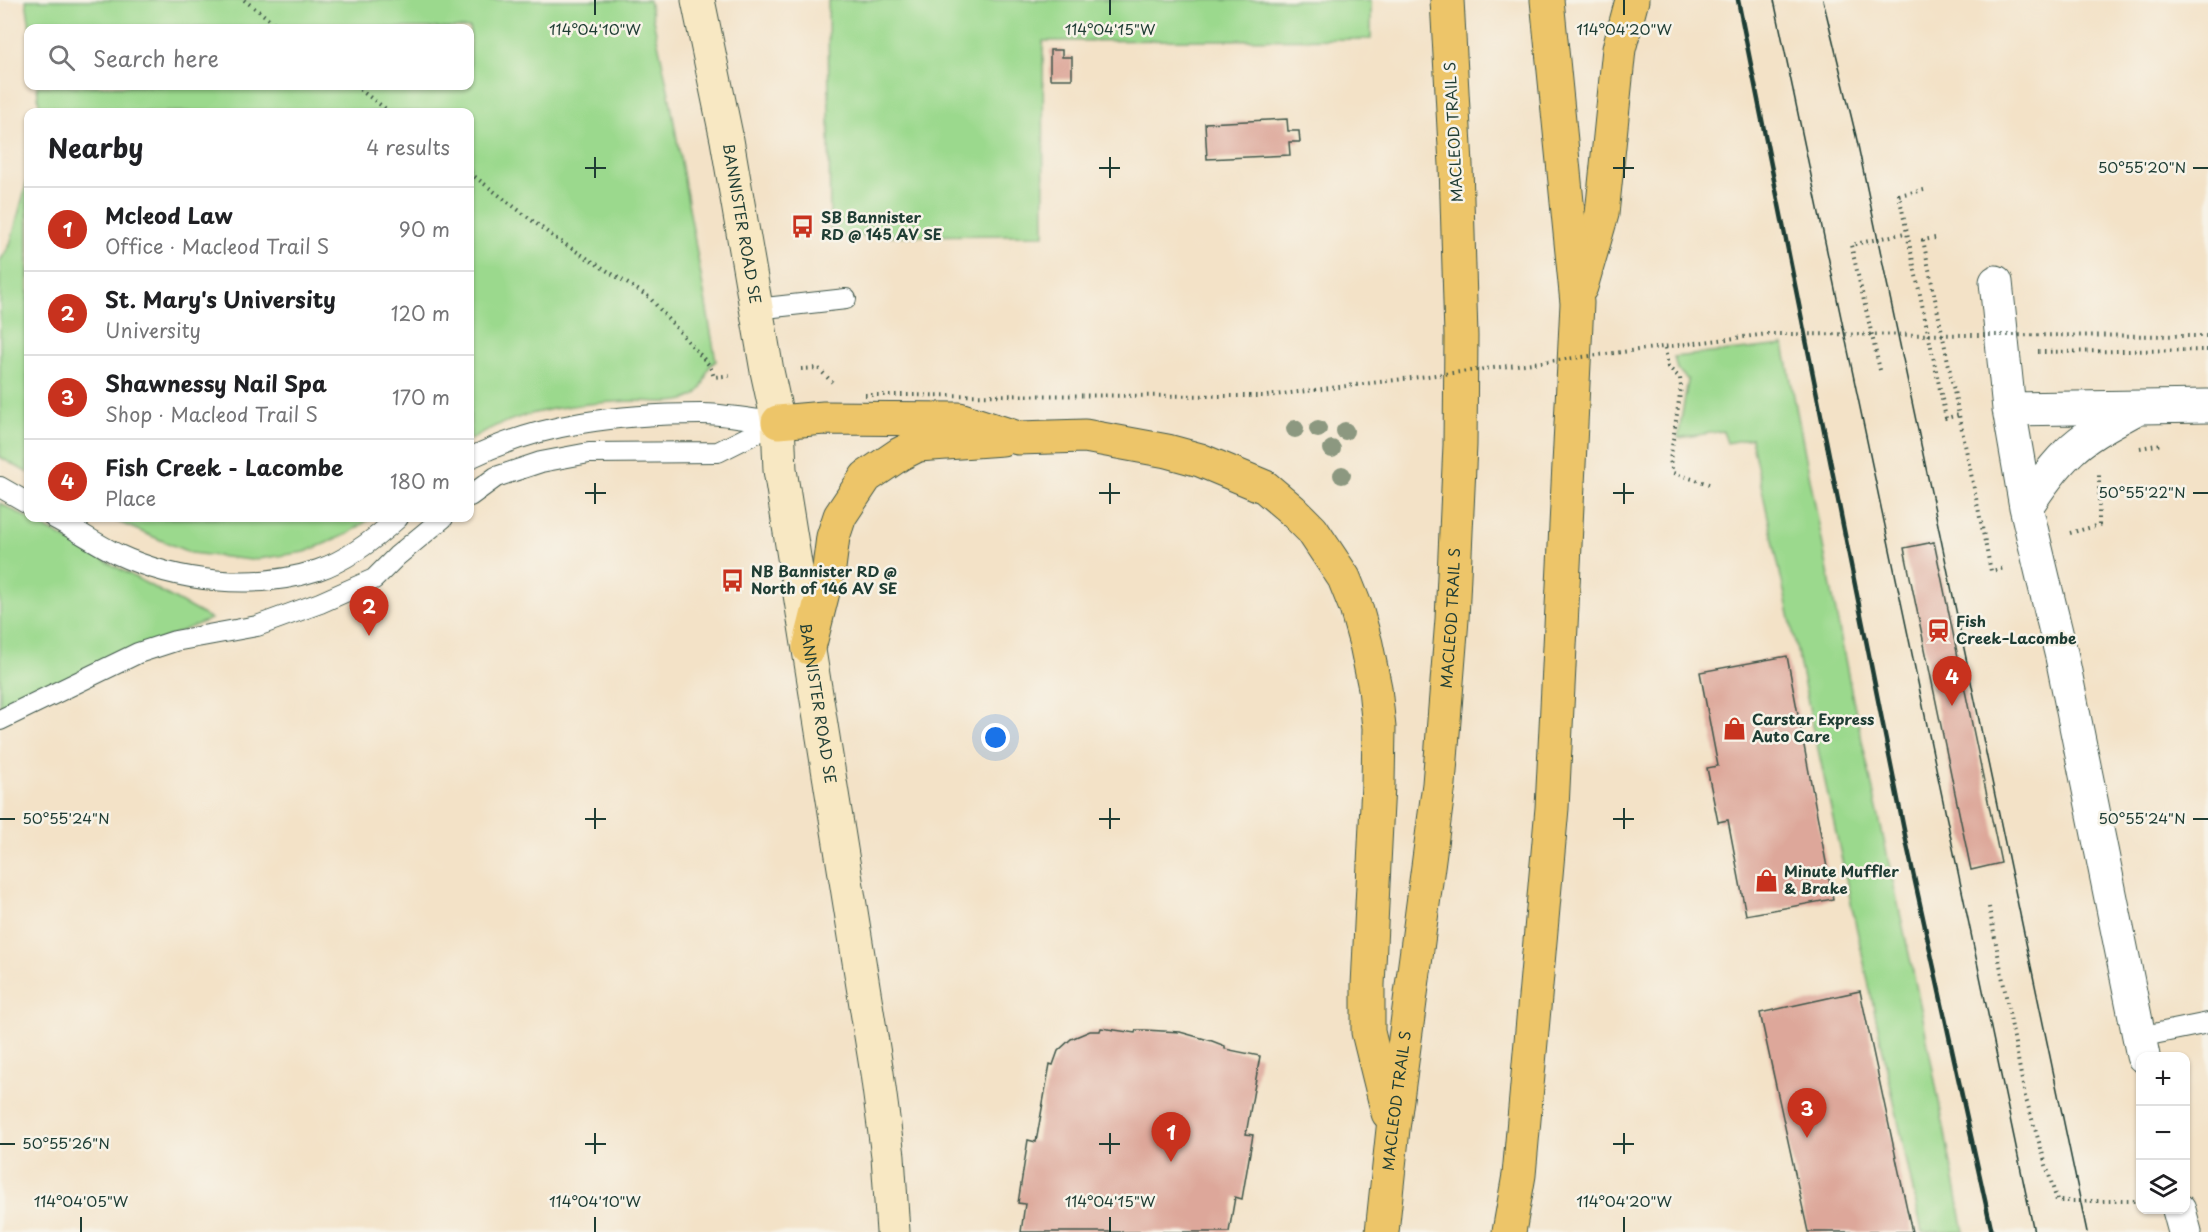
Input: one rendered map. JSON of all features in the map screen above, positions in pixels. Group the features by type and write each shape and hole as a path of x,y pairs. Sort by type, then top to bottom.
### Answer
{"highway":[{"name":"MACLEOD TRAIL S","path":"1382,1232 1393,1129 1439,784 1452,619 1460,445 1461,336 1456,165 1447,0"},
{"path":"1509,1232 1519,1175 1552,808 1577,303 1547,0"},
{"path":"1577,303 1602,214 1618,49 1632,0"},
{"path":"778,422 824,418 959,419 1018,438"},
{"path":"809,648 829,568 833,537 840,516 866,477 918,445 1085,436 1167,451 1200,460 1265,487 1312,530 1344,578 1359,617 1375,688 1379,728 1378,784 1368,985 1368,1032 1393,1129"}],"street":[{"name":"BANNISTER ROAD SE","path":"698,0 727,140 778,422 780,470 877,1073 888,1156 893,1232"},
{"path":"1996,282 2009,409 2026,507 2062,657 2141,1047"},
{"path":"2009,409 2208,406"},
{"path":"2026,507 2046,477 2071,450 2105,426 2139,407"},
{"path":"2180,1214 2185,1232"}],"lane":[{"path":"756,309 846,299"},
{"path":"474,456 499,444 537,432 584,422 702,414 778,422"},
{"path":"474,493 496,477 540,462 589,453 718,452 778,422"},
{"path":"0,487 24,501"},
{"path":"61,522 117,554 150,567 184,575 259,582 317,570 336,562 378,536 394,522"},
{"path":"0,720 138,653 176,641 257,626 320,603 374,579 437,522"},
{"path":"2141,1047 2208,1023"}],"path":[{"path":"244,0 276,24"},
{"path":"360,90 385,108"},
{"path":"474,176 555,238 649,297 710,366 714,377"},
{"path":"1924,190 1899,195 1905,233 1946,418 1959,415"},
{"path":"1880,370 1851,245 1905,233"},
{"path":"1935,238 1923,240 1991,571 2006,568"},
{"path":"865,395 1266,396 1768,334 2208,336"},
{"path":"1665,348 1668,367 1680,378 1682,387 1670,460 1672,473 1709,484"},
{"path":"2002,353 2208,350"},
{"path":"2136,449 2167,444"},
{"path":"2070,533 2099,525 2099,463"},
{"path":"1989,907 2025,1096 2057,1201 2136,1201"}],"green space":[{"path":"26,0 649,0 669,94 716,361 709,368 701,389 685,400 612,402 570,406 527,415 474,438 474,108 40,108 37,90 474,90 474,24 29,24"},
{"path":"828,0 1371,0 1371,39 1043,41 1044,235 830,236"},
{"path":"24,193 24,471 0,457 0,261 10,245"},
{"path":"1784,345 1852,695 1922,1013 1964,1232 1922,1232 1751,438 1727,443 1723,431 1678,438 1688,380 1677,369 1674,357"},
{"path":"0,503 24,516 24,522 35,522 211,619 0,706"},
{"path":"118,522 365,522 348,534 305,552 251,560 191,553"}],"building":[{"path":"1050,50 1062,50 1062,57 1072,57 1072,79 1050,79"},
{"path":"1287,119 1288,131 1299,131 1300,142 1289,142 1290,155 1207,159 1205,123"},
{"path":"1934,542 2001,863 1971,870 1904,548"},
{"path":"1787,656 1833,899 1746,915 1728,820 1718,822 1707,768 1718,766 1700,672"},
{"path":"1860,991 1912,1232 1808,1232 1760,1013"},
{"path":"1101,1028 1135,1033 1136,1030 1180,1032 1212,1041 1225,1046 1225,1049 1260,1056 1246,1134 1253,1135 1242,1199 1235,1197 1229,1232 1021,1232 1025,1204 1018,1203 1028,1140 1036,1142 1050,1064 1053,1065 1058,1051 1071,1039 1090,1031 1100,1031"}],"tram line":[{"path":"1774,0 2034,1232"},
{"path":"1823,0 1856,136 2087,1232"}],"railway":[{"path":"1738,0 1907,845 1992,1232"}],"place":[{"name":"SB Bannister RD @ 145 AV SE","path":"803,227"},
{"name":"NB Bannister RD @ North of 146 AV SE","path":"733,581"},
{"name":"Fish Creek–Lacombe","path":"1938,631"},
{"name":"St. Mary's University","path":"369,636"},
{"name":"Fish Creek - Lacombe","path":"1952,706"},
{"name":"Carstar Express Auto Care","path":"1734,729"},
{"name":"Minute Muffler & Brake","path":"1766,881"},
{"name":"Shawnessy Nail Spa","path":"1807,1138"},
{"name":"Mcleod Law","path":"1171,1162"}]}
